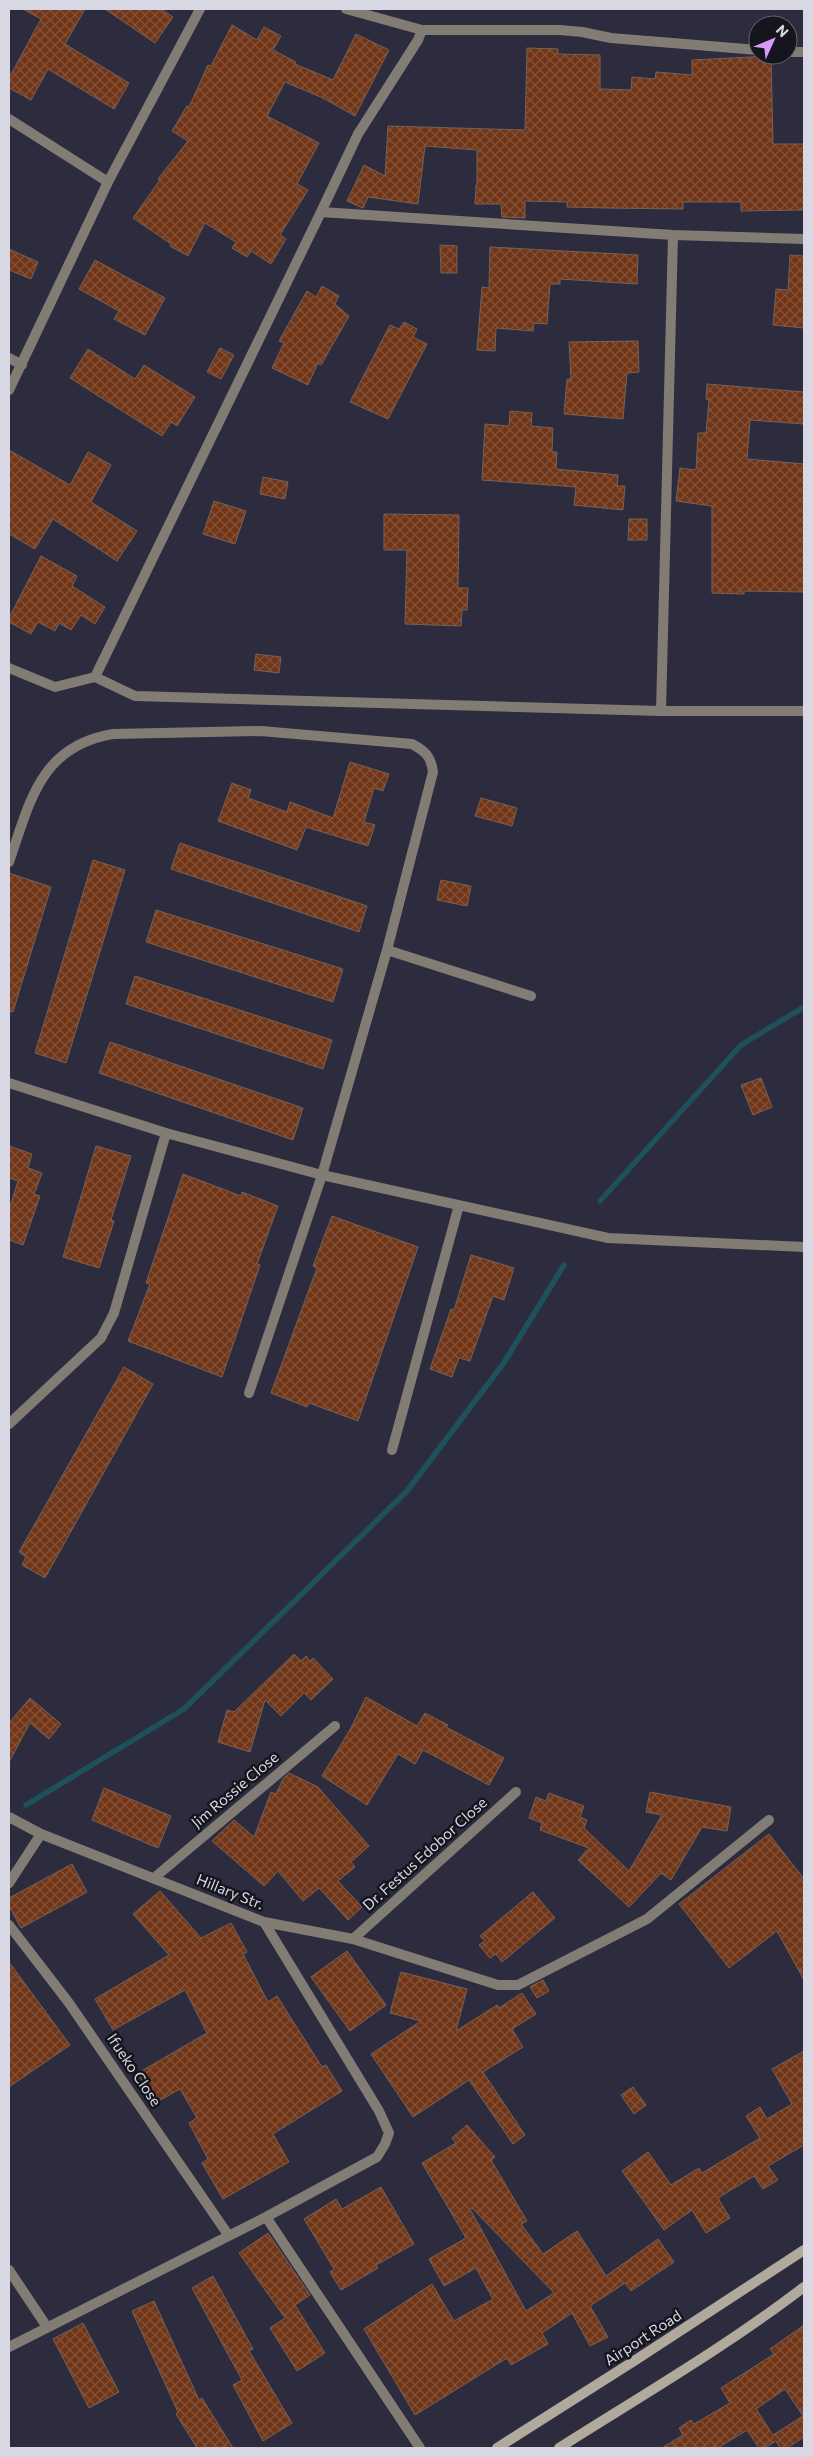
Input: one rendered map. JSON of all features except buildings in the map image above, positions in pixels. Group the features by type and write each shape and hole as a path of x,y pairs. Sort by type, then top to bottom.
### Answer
{"main road":[{"name":"Airport Road","path":"496,2448 804,2250"},
{"path":"559,2448 782,2304 804,2287"}],"street":[{"path":"9,390 108,182 200,9"},
{"path":"346,9 422,30 560,30 611,38 748,49"},
{"path":"95,677 322,212 358,134 418,40 422,30"},
{"path":"9,119 108,182"},
{"path":"322,212 673,235 804,239"},
{"path":"661,711 673,235"},
{"path":"9,358 22,365"},
{"path":"9,668 55,687 95,677 135,696 661,711 804,712"},
{"path":"9,862 35,788 45,773 76,746 94,738 113,734 262,731 412,744 425,751 432,760 433,772 386,950 322,1175 249,1393"},
{"path":"386,950 531,996"},
{"path":"9,1083 166,1133 322,1175 608,1238 804,1247"},
{"path":"9,1424 101,1338 114,1314 166,1133"},
{"path":"392,1450 459,1205"},
{"name":"Jim Rossie Close","path":"154,1878 335,1726"},
{"name":"Dr. Festus Edobor Close","path":"353,1939 516,1792"},
{"name":"Hillary Str.","path":"9,1817 41,1834 264,1922 379,2111 389,2133 386,2144 376,2157 266,2217"},
{"path":"264,1922 353,1939 498,1985 518,1985 646,1918 769,1820"},
{"path":"9,1883 41,1834"},
{"name":"Ifueko Close","path":"9,1925 69,2003 229,2236"},
{"path":"9,2347 266,2217 420,2448"},
{"path":"9,2270 47,2327"}],"waterway":[{"path":"600,1201 741,1045 804,1007"},
{"path":"26,1805 184,1709 407,1491 503,1364 564,1265"}]}
